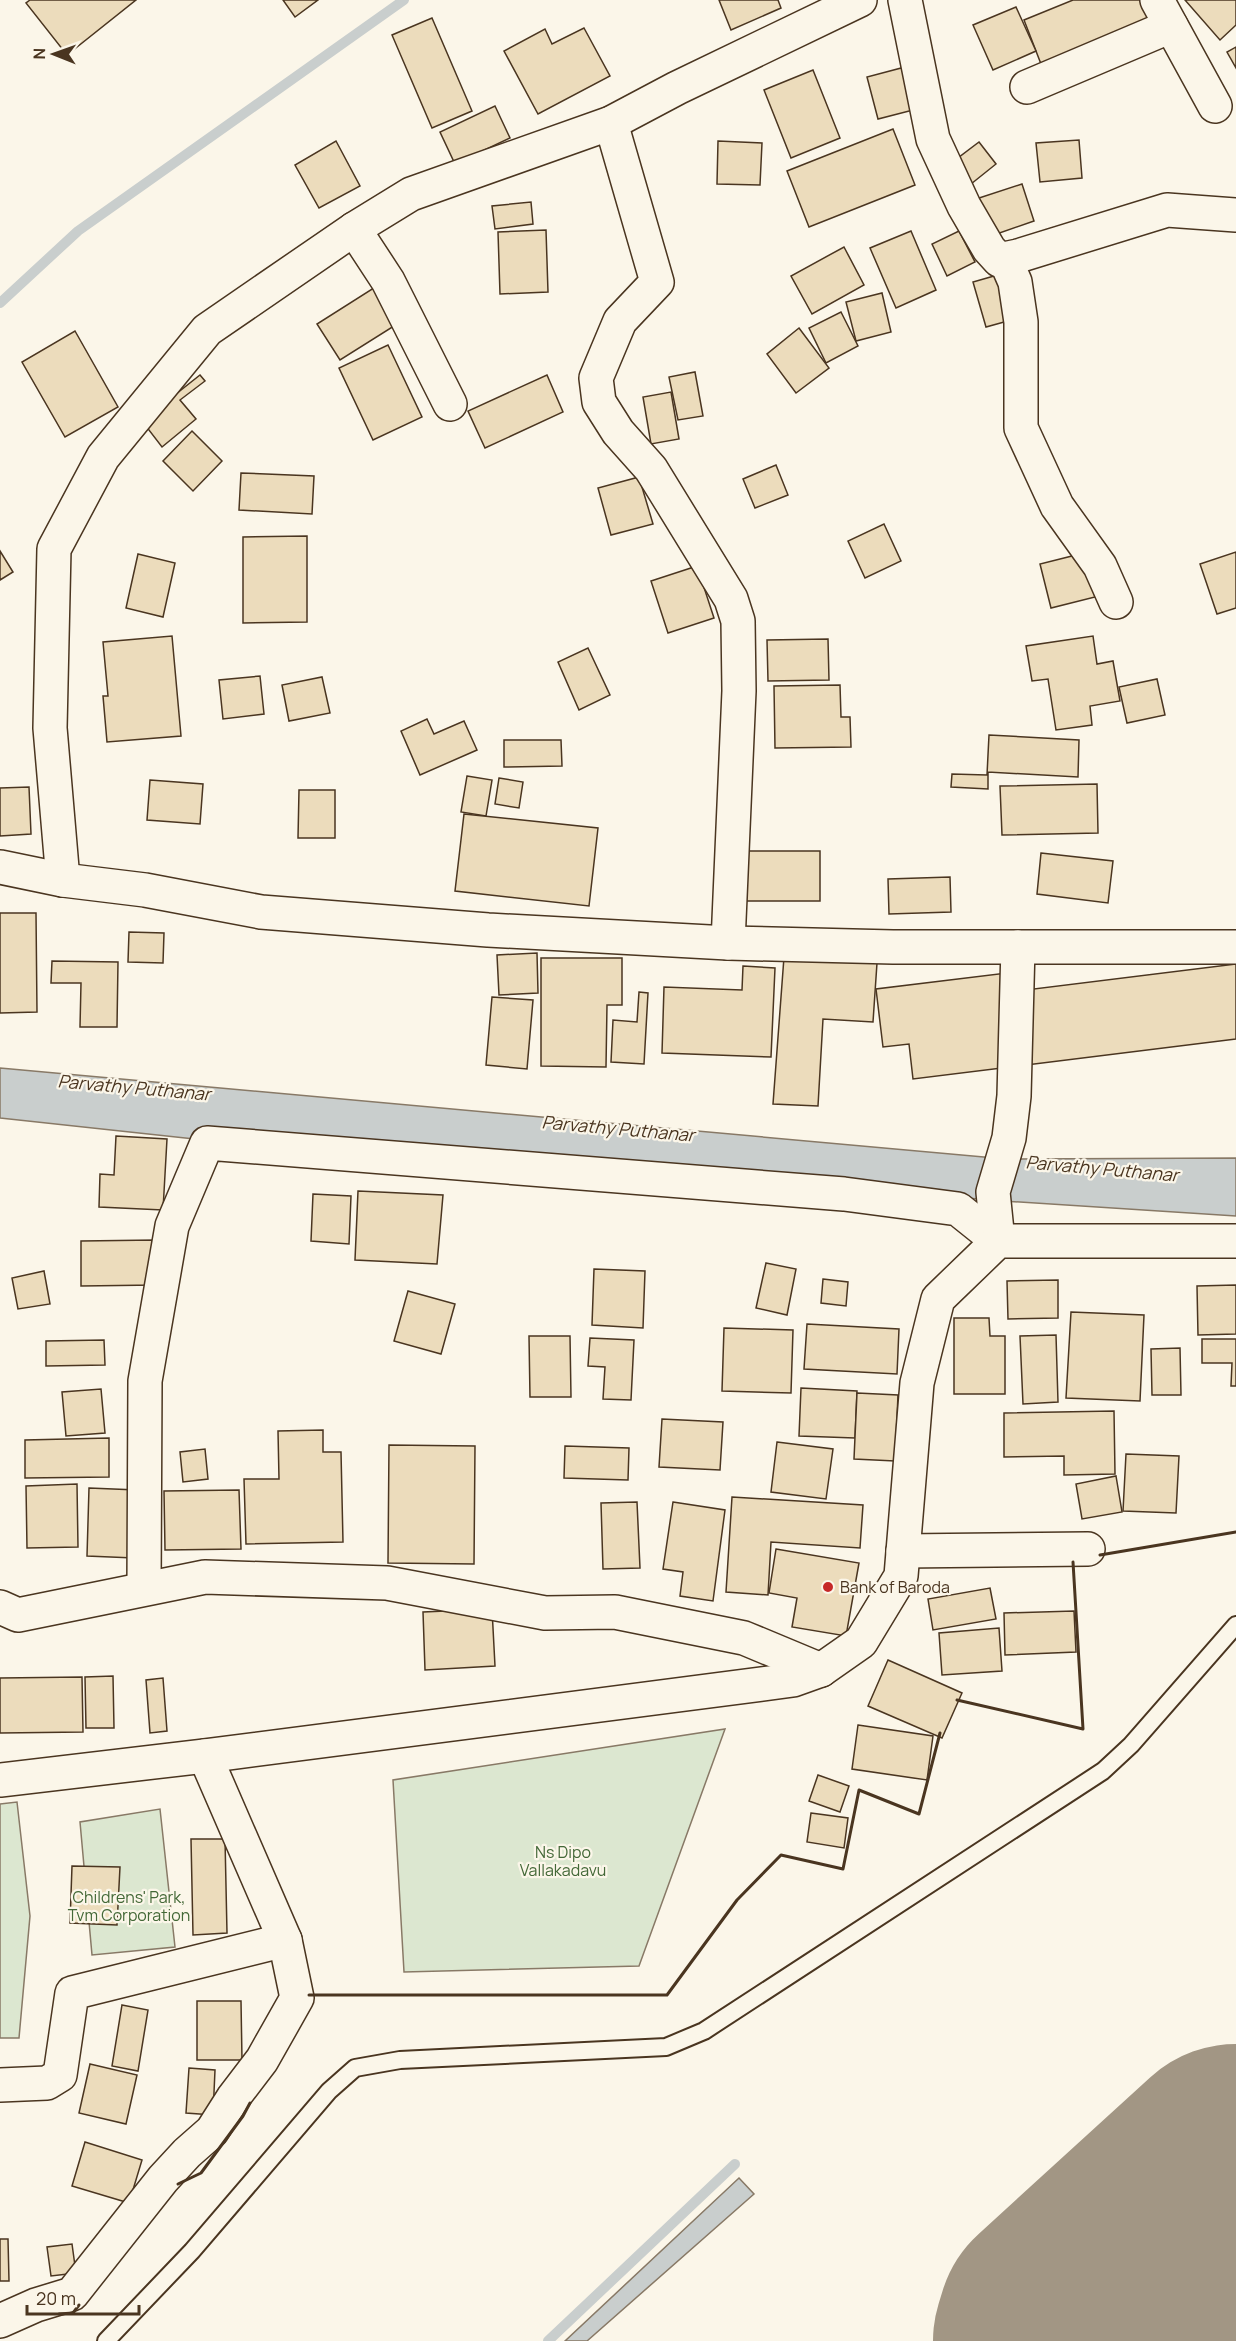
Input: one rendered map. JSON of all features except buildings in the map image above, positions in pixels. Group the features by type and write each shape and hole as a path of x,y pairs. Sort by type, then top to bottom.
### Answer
{"street":[{"path":"63,880 50,728 54,549 103,457 207,330 354,229 411,194 611,123 677,88 860,0"},
{"path":"905,0 933,139 964,206 989,249 999,260 1167,210 1236,215"},
{"path":"1027,87 1164,13 1215,106"},
{"path":"611,123 657,282 620,321 596,378 599,402 618,432 651,469 726,590 738,621 739,691 728,943"},
{"path":"354,229 388,281 450,404"},
{"path":"1005,259 1015,282 1021,322 1021,428 1057,506 1100,566 1116,602"},
{"path":"0,867 63,880 145,890 261,912 489,930 728,943 1236,947"},
{"path":"998,1242 993,1192 1009,1138 1018,947"},
{"path":"144,1588 145,1382 172,1226 207,1143 844,1194 958,1209 998,1242 1236,1241"},
{"path":"0,1780 205,1756 793,1680 821,1670 861,1642 901,1576 917,1383 938,1299 998,1242"},
{"path":"903,1551 1088,1549"},
{"path":"0,1607 18,1615 205,1577 387,1583 545,1613 615,1612 744,1638 821,1670"},
{"path":"0,2321 36,2305 72,2294 163,2179 212,2131 233,2098 262,2060 297,1998 285,1940 205,1756"},
{"path":"0,2085 47,2083 60,2075 72,1993 285,1940"}],"lane":[{"path":"106,2341 192,2251 329,2091 355,2068 400,2060 666,2047 704,2031 1103,1771 1131,1745 1236,1625"}],"green space":[{"name":"Ns Dipo Vallakadavu","path":"725,1729 639,1966 404,1972 393,1780"},
{"path":"17,1802 30,1916 19,2038 0,2038 0,1804"},
{"name":"Childrens' Park, Tvm Corporation","path":"160,1809 175,1947 92,1955 80,1822"}],"water":[{"name":"Parvathy Puthanar","path":"0,1068 1006,1159 1236,1158 1236,1216 250,1145 0,1118"},
{"path":"739,2178 754,2194 587,2341 565,2341"}],"waterway":[{"path":"0,303 78,231 404,0"},
{"path":"548,2341 735,2164"}],"taxiway":[{"path":"1218,2341 1236,2324"}],"runway":[{"path":"1060,2341 1064,2328 1236,2171"}],"wall":[{"path":"1100,1555 1236,1532"},
{"path":"957,1700 1083,1729 1073,1562"},
{"path":"309,1995 667,1995 737,1900 781,1855 843,1869 859,1790 919,1814 940,1733"},
{"path":"178,2184 201,2173 250,2103"},
{"path":"59,2314 73,2313 79,2305"}],"place":[{"name":"Bank of Baroda","path":"828,1587"}]}
